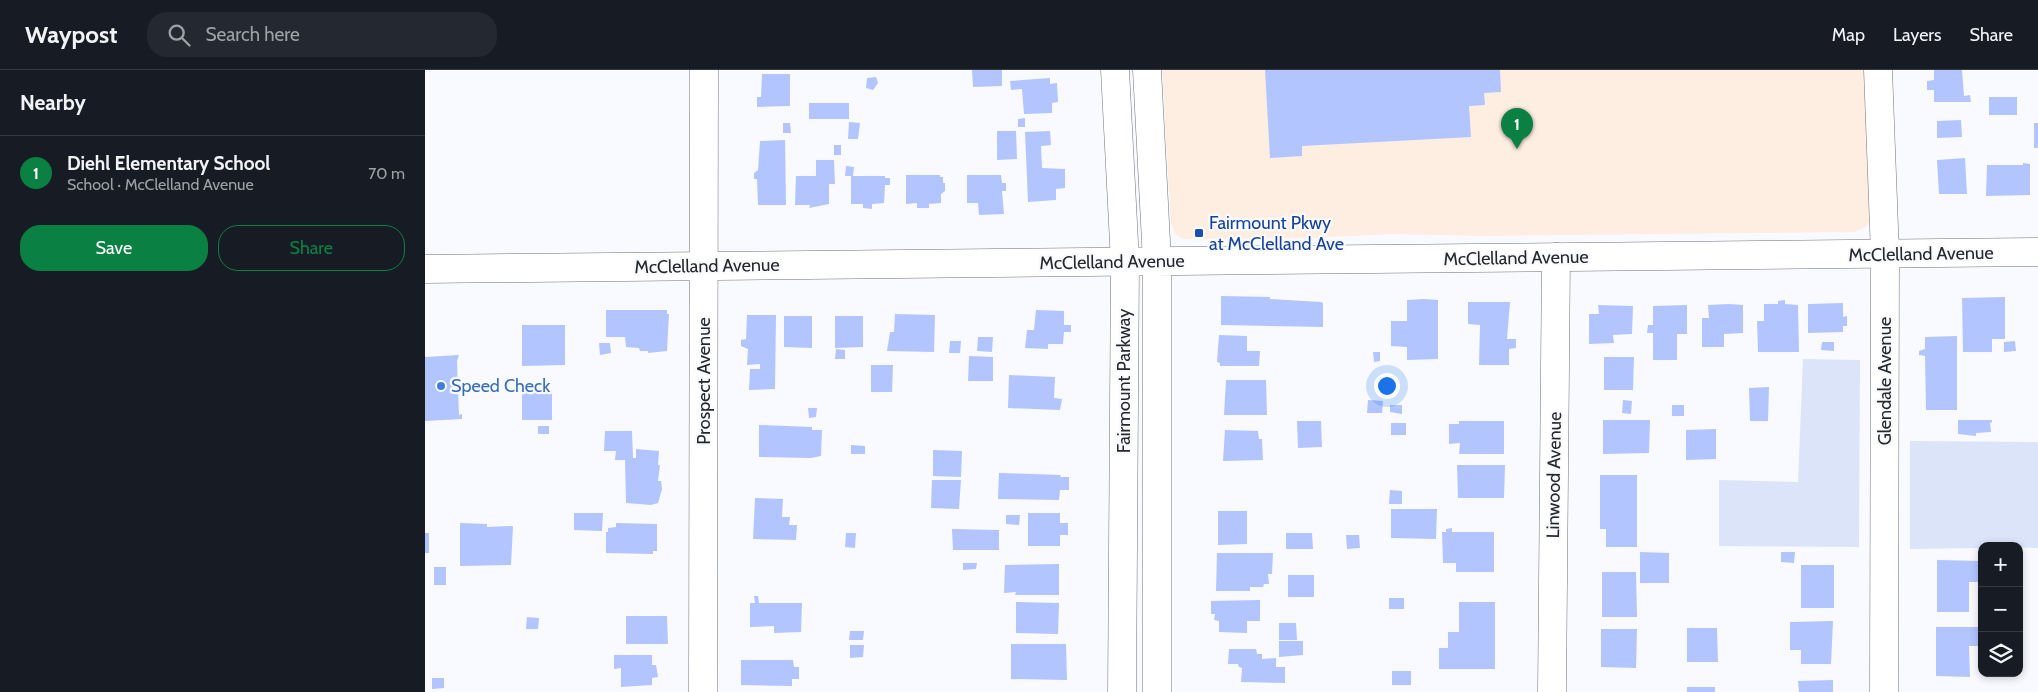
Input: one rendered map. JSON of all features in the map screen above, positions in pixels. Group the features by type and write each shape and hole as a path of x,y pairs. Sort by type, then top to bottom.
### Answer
{"street":[{"name":"Prospect Avenue","path":"703,692 704,70"},
{"name":"Fairmount Parkway","path":"1115,70 1125,262 1122,692"},
{"name":"Fairmount Parkway","path":"1147,70 1157,261 1157,692"},
{"name":"Glendale Avenue","path":"1878,70 1885,254 1884,692"},
{"name":"McClelland Avenue","path":"425,269 2038,252"},
{"name":"Linwood Avenue","path":"1552,692 1556,257"}],"shaded area":[{"path":"1162,70 1864,70 1871,218 1866,227 1854,232 1481,236 1389,234 1315,238 1184,239 1176,235 1171,224"},
{"path":"1803,359 1860,360 1859,547 1719,546 1719,480 1798,482"},
{"path":"1910,441 2038,442 2038,548 2023,547 2023,542 1978,542 1978,548 1910,549"}],"building":[{"path":"972,70 1002,70 1002,86 973,87"},
{"path":"1265,70 1500,70 1501,92 1484,93 1485,105 1469,106 1471,137 1302,146 1302,156 1270,158"},
{"path":"1934,70 1962,70 1964,96 1970,95 1971,102 1934,102 1934,90 1927,90 1927,81 1934,80"},
{"path":"762,74 790,74 790,106 757,107 757,97 761,97"},
{"path":"876,77 878,83 873,90 866,88 867,78"},
{"path":"1050,78 1050,84 1057,83 1058,102 1052,103 1052,113 1024,114 1022,89 1011,90 1010,81"},
{"path":"1989,97 2017,97 2017,115 1989,115"},
{"path":"809,103 849,103 849,119 809,119"},
{"path":"1025,118 1025,127 1018,127 1018,119"},
{"path":"1961,120 1962,137 1937,138 1937,121"},
{"path":"849,122 860,123 858,139 848,139"},
{"path":"783,123 790,123 791,133 783,133"},
{"path":"2034,123 2038,123 2038,148 2034,148"},
{"path":"997,131 1016,131 1017,159 997,160"},
{"path":"1050,131 1051,145 1041,146 1042,168 1065,169 1065,188 1056,189 1056,200 1028,202 1025,132"},
{"path":"785,140 786,205 758,205 757,179 754,179 754,173 758,170 760,141"},
{"path":"834,145 841,145 841,155 834,155"},
{"path":"1965,158 1967,194 1939,194 1937,160"},
{"path":"816,160 834,160 835,184 829,184 829,204 809,208 810,205 795,205 796,176 816,176"},
{"path":"2023,163 2030,164 2030,195 1986,196 1987,165 2023,165"},
{"path":"846,166 854,167 853,176 845,176"},
{"path":"906,175 940,175 940,177 943,177 945,191 941,194 941,203 929,204 929,208 917,208 917,203 906,204"},
{"path":"967,175 1001,175 1002,183 1006,183 1006,191 1002,191 1004,214 979,215 978,203 967,203"},
{"path":"851,176 885,176 885,178 890,178 890,185 885,185 884,203 872,204 872,209 863,208 863,204 851,204"},
{"path":"1221,296 1270,297 1270,299 1321,302 1323,303 1323,327 1221,325"},
{"path":"2005,297 2005,339 1992,339 1992,352 1963,352 1962,298"},
{"path":"1407,300 1438,300 1438,359 1407,360 1407,347 1391,346 1391,321 1407,321"},
{"path":"1785,300 1785,304 1798,305 1799,352 1758,352 1757,321 1764,321 1764,304 1778,304 1778,301"},
{"path":"1468,302 1510,302 1507,339 1516,339 1516,348 1509,349 1509,365 1479,365 1480,325 1468,324"},
{"path":"1843,303 1843,317 1847,316 1847,326 1843,326 1843,332 1808,333 1808,304"},
{"path":"1598,305 1633,306 1632,334 1613,335 1614,343 1589,344 1589,314 1599,314"},
{"path":"1687,305 1687,334 1677,334 1677,360 1653,360 1653,333 1647,333 1648,325 1653,325 1653,306"},
{"path":"1708,305 1743,305 1743,333 1724,334 1724,347 1702,347 1702,318 1709,318"},
{"path":"606,310 667,310 667,314 669,314 667,351 648,353 648,351 640,351 639,348 626,347 625,337 606,337"},
{"path":"1036,310 1064,311 1064,325 1071,325 1071,332 1064,332 1063,344 1048,344 1048,349 1025,348 1027,330 1034,330"},
{"path":"895,314 935,315 934,352 887,351 890,332 894,332"},
{"path":"747,315 776,315 775,389 749,390 750,369 760,369 760,364 747,365 748,349 741,346 741,340 746,339"},
{"path":"784,316 812,316 812,348 784,347"},
{"path":"835,316 863,316 863,347 835,348"},
{"path":"522,325 565,325 565,365 522,366"},
{"path":"1219,335 1247,336 1247,351 1260,351 1259,366 1220,366 1220,363 1217,362"},
{"path":"1957,336 1957,410 1926,410 1925,356 1919,355 1919,351 1925,349 1925,337"},
{"path":"978,337 993,337 992,352 977,351"},
{"path":"950,341 961,341 960,353 949,353"},
{"path":"2015,341 2016,351 2004,352 2004,342"},
{"path":"1822,342 1834,342 1834,351 1821,350"},
{"path":"599,343 610,343 611,353 600,355"},
{"path":"836,349 845,350 845,359 835,359"},
{"path":"1373,352 1380,352 1380,361 1374,362"},
{"path":"459,355 457,361 459,415 462,414 462,419 425,421 425,357"},
{"path":"969,356 993,357 993,381 968,381"},
{"path":"1604,357 1634,357 1633,390 1604,390"},
{"path":"871,365 893,365 892,392 871,392"},
{"path":"1009,375 1055,377 1054,398 1062,399 1060,410 1008,408"},
{"path":"1226,380 1266,380 1267,415 1224,415"},
{"path":"1769,387 1768,421 1750,421 1749,388"},
{"path":"522,390 552,390 552,420 522,420"},
{"path":"1368,400 1383,401 1382,413 1367,413"},
{"path":"1623,400 1632,401 1631,414 1622,413"},
{"path":"1390,405 1402,405 1402,414 1390,412"},
{"path":"1672,405 1684,405 1684,416 1672,416"},
{"path":"808,408 817,408 816,417 809,418"},
{"path":"1603,420 1650,420 1649,453 1603,454"},
{"path":"1958,420 1992,420 1992,423 1990,422 1991,432 1976,433 1976,436 1958,434"},
{"path":"1297,421 1321,421 1322,447 1298,448"},
{"path":"1459,421 1504,421 1504,454 1459,454 1460,443 1449,444 1449,424 1459,424"},
{"path":"1391,423 1406,423 1406,435 1391,435"},
{"path":"759,425 812,427 812,430 822,430 821,456 811,458 759,457"},
{"path":"538,426 549,426 549,434 538,434"},
{"path":"1716,429 1716,459 1686,460 1686,430"},
{"path":"1225,430 1258,431 1259,439 1262,439 1263,460 1223,461"},
{"path":"605,431 632,431 633,458 636,458 636,449 659,451 658,481 661,481 662,489 658,503 651,505 626,503 625,460 615,460 616,451 604,451"},
{"path":"851,445 865,446 865,454 851,454"},
{"path":"933,450 962,451 961,477 933,476"},
{"path":"1457,465 1505,465 1504,498 1458,498"},
{"path":"999,473 1061,475 1060,477 1069,477 1069,490 1060,490 1059,500 998,499"},
{"path":"1600,475 1637,475 1637,547 1606,547 1606,529 1600,529"},
{"path":"932,480 961,480 959,509 931,508"},
{"path":"1390,490 1402,491 1402,504 1389,504"},
{"path":"755,498 783,499 782,517 790,517 789,525 797,525 796,540 753,539"},
{"path":"1391,509 1437,509 1436,539 1391,538"},
{"path":"1218,511 1247,511 1247,544 1218,545"},
{"path":"574,513 603,513 602,531 574,530"},
{"path":"1028,513 1060,513 1060,523 1068,523 1068,535 1060,535 1060,546 1028,546"},
{"path":"1006,515 1020,515 1019,525 1006,524"},
{"path":"460,523 487,524 487,527 513,526 511,565 460,566"},
{"path":"616,523 657,524 657,551 653,551 653,554 606,553 606,532 608,532 608,528 616,527"},
{"path":"1452,528 1452,532 1494,532 1494,572 1456,572 1456,563 1443,563 1442,532"},
{"path":"952,529 999,530 999,550 953,550"},
{"path":"425,533 429,533 429,553 425,553"},
{"path":"846,533 856,533 855,548 845,547"},
{"path":"1286,533 1312,533 1313,549 1286,549"},
{"path":"1346,535 1359,535 1360,548 1347,549"},
{"path":"1640,552 1669,553 1669,583 1640,583"},
{"path":"1781,552 1795,552 1794,563 1781,562"},
{"path":"1217,553 1273,553 1272,574 1268,574 1269,584 1264,584 1263,587 1250,587 1250,591 1216,591"},
{"path":"1937,560 1978,561 1978,582 1969,582 1969,612 1937,612"},
{"path":"963,563 977,563 976,569 963,570"},
{"path":"1059,564 1059,595 1015,595 1016,592 1004,593 1005,565"},
{"path":"1801,565 1834,565 1834,608 1801,608"},
{"path":"434,567 446,567 446,585 434,585"},
{"path":"1602,572 1636,572 1637,617 1602,617"},
{"path":"1288,575 1314,575 1314,597 1288,597"},
{"path":"754,596 758,596 759,603 802,603 801,632 774,633 774,626 750,627 750,603 755,603"},
{"path":"1389,598 1404,598 1404,609 1389,609"},
{"path":"1260,600 1260,621 1247,621 1247,633 1219,632 1219,621 1214,620 1215,614 1211,614 1211,601"},
{"path":"1016,602 1059,603 1058,634 1016,633"},
{"path":"1459,602 1495,602 1495,669 1439,669 1439,648 1448,648 1448,632 1459,632"},
{"path":"626,616 667,616 668,644 626,644"},
{"path":"527,617 539,618 538,629 526,629"},
{"path":"1833,621 1831,664 1801,664 1801,650 1790,650 1790,622"},
{"path":"1279,623 1296,623 1297,640 1279,640"},
{"path":"1936,627 1978,627 1978,646 1969,646 1970,677 1936,676"},
{"path":"1687,628 1717,628 1718,662 1687,662"},
{"path":"1601,629 1637,629 1636,668 1601,667"},
{"path":"850,631 864,631 863,640 849,640"},
{"path":"1279,641 1303,641 1303,655 1279,657"},
{"path":"1011,644 1066,644 1067,680 1011,679"},
{"path":"850,645 864,645 863,657 850,658"},
{"path":"1229,649 1256,649 1257,654 1262,654 1262,659 1276,658 1276,667 1285,667 1285,683 1241,682 1242,668 1238,664 1228,664"},
{"path":"614,655 652,655 652,665 656,665 658,677 652,678 652,685 621,687 621,668 614,669"},
{"path":"741,660 793,660 794,667 799,667 799,679 792,679 792,686 741,685"},
{"path":"1392,671 1411,671 1411,685 1392,685"},
{"path":"432,678 444,678 444,688 432,689"},
{"path":"1833,680 1833,692 1799,692 1798,681"},
{"path":"1687,687 1715,687 1715,692 1687,692"}],"place":[{"name":"Diehl Elementary School","path":"1517,149"},
{"name":"Fairmount Pkwy at McClelland Ave","path":"1199,233"},
{"name":"Speed Check","path":"441,386"}]}
